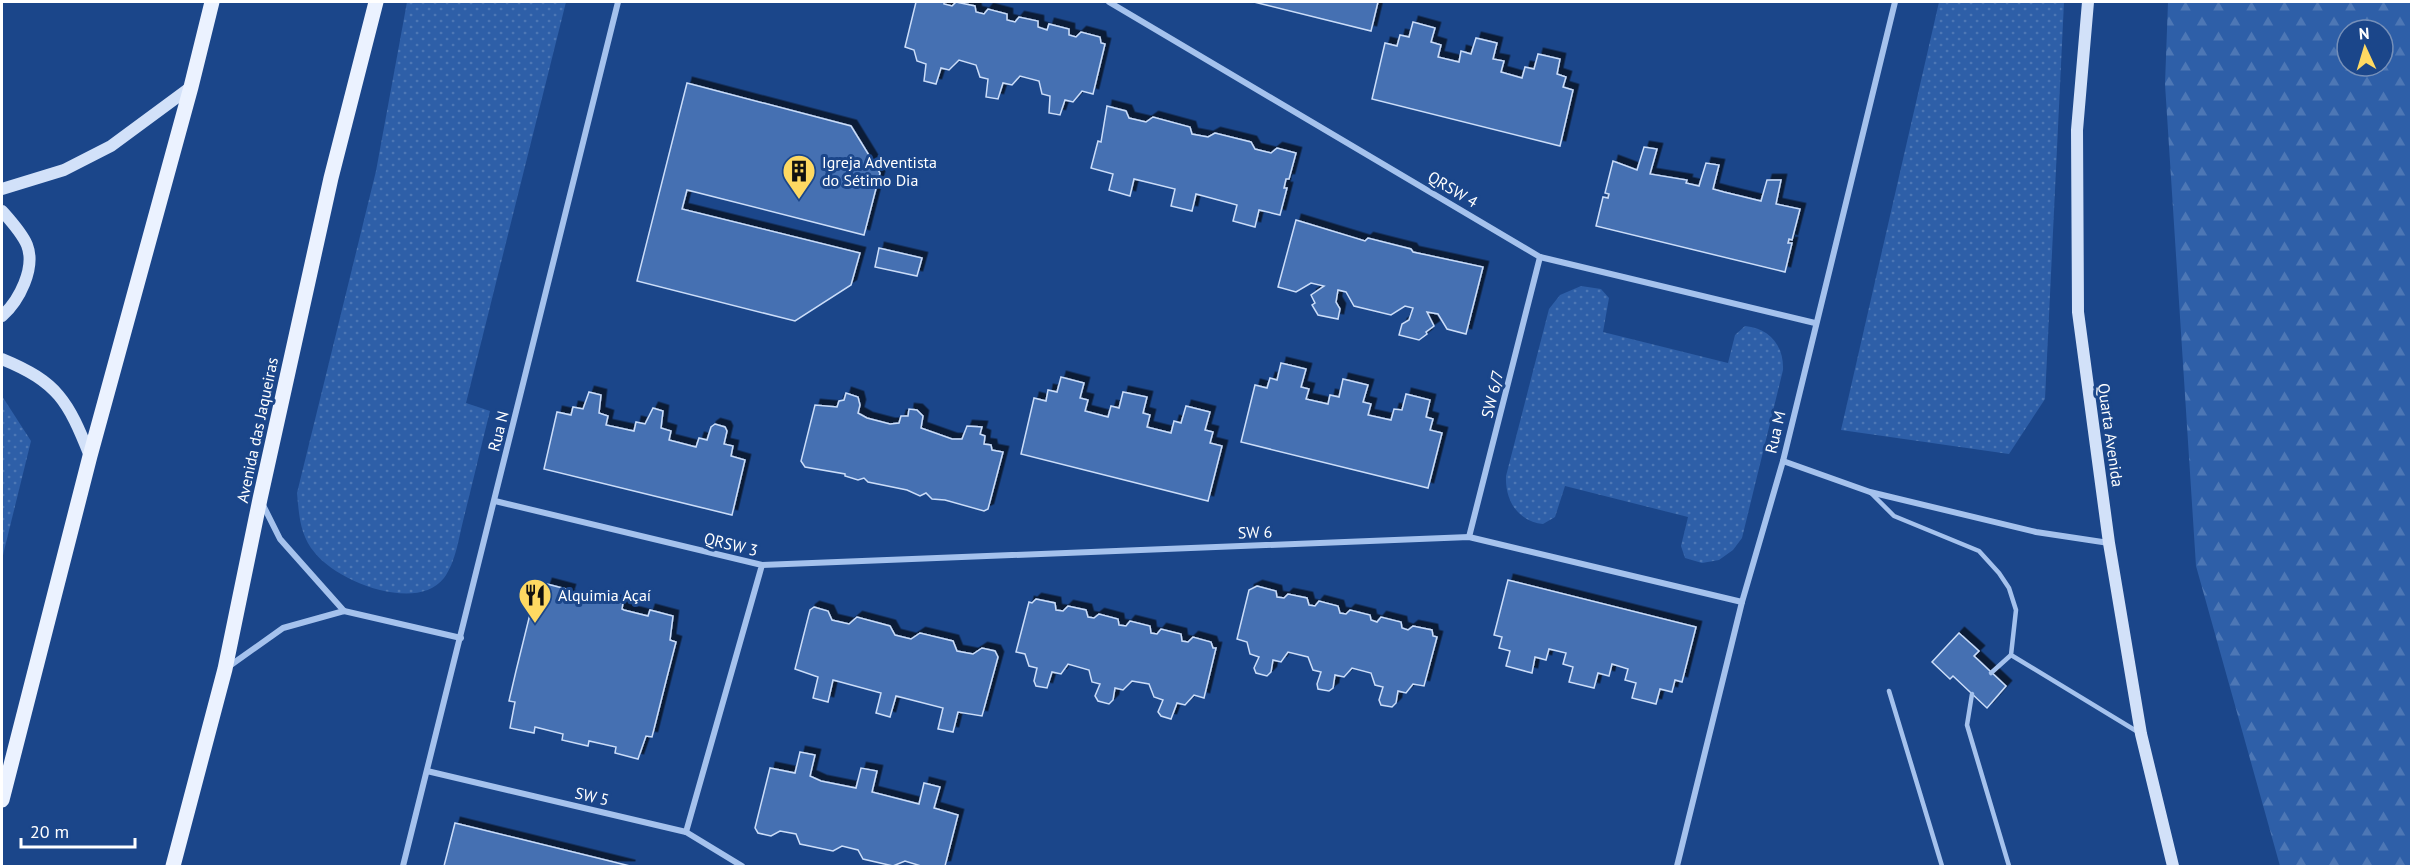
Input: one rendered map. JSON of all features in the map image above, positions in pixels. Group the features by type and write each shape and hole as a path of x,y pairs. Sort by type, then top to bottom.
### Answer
{"main road":[{"path":"2,800 90,456 212,2"},
{"name":"Avenida das Jaqueiras","path":"173,867 225,669 331,178 376,2"},
{"name":"Quarta Avenida","path":"2088,2 2077,130 2078,312 2109,543 2141,734 2173,867"},
{"path":"2,189 64,170 111,146 191,87"},
{"path":"2,211 27,246 28,270 20,294 2,316"},
{"path":"2,360 27,370 57,390 74,415 90,456"}],"street":[{"name":"Rua N","path":"403,867 618,2"},
{"name":"QRSW 4","path":"1109,2 1540,256 1815,323"},
{"name":"Rua M","path":"1677,867 1742,602 1783,461 1895,2"},
{"name":"SW 6/7","path":"1469,537 1540,256"},
{"path":"1783,461 1870,492 2036,532 2109,543"},
{"path":"260,499 280,539 344,611"},
{"name":"QRSW 3","path":"495,501 762,565 686,832"},
{"name":"SW 6","path":"762,565 1469,537 1742,602"},
{"path":"225,669 283,628 344,611 461,638"},
{"name":"SW 5","path":"428,771 686,832 742,867"}],"lane":[{"path":"1870,492 1894,516 1979,551 2009,588 2016,610 2011,655 1991,673"},
{"path":"2011,655 2141,734"},
{"path":"1889,691 1942,867"},
{"path":"1972,694 1967,725 2009,867"}],"green space":[{"path":"407,2 566,2 466,403 490,411 457,549 448,572 432,588 416,593 397,593 359,583 326,564 315,553 303,532 297,493 376,171"},
{"path":"1939,2 2064,2 2045,399 2009,454 1841,430"},
{"path":"2168,2 2411,2 2411,866 2280,866 2196,566 2165,84"},
{"path":"1581,286 1601,289 1609,298 1603,332 1728,363 1735,335 1745,326 1754,327 1768,334 1778,346 1783,361 1783,370 1742,538 1733,550 1719,560 1702,563 1685,558 1681,546 1688,517 1565,486 1555,517 1543,524 1520,514 1511,501 1506,476 1549,309 1560,295"},
{"path":"2,396 31,441 2,559"}],"building":[{"path":"916,2 944,2 952,6 956,2 975,6 976,12 984,14 988,9 1007,14 1007,20 1015,22 1019,17 1038,21 1038,27 1047,30 1049,24 1069,29 1069,35 1076,37 1081,32 1100,37 1101,43 1105,44 1093,94 1082,91 1073,102 1065,100 1060,115 1049,113 1050,96 1042,94 1039,81 1020,76 1012,85 1003,83 998,99 986,97 988,79 980,77 976,65 959,60 949,70 941,68 936,84 924,81 926,64 917,61 914,50 905,47"},
{"path":"1254,2 1378,2 1371,31"},
{"path":"1413,22 1435,28 1431,42 1441,45 1438,57 1459,62 1461,51 1471,54 1476,38 1497,43 1493,59 1504,61 1501,72 1522,78 1525,67 1534,69 1538,54 1560,59 1557,74 1566,77 1563,87 1573,90 1560,146 1372,99 1385,43 1397,46 1400,35 1409,37"},
{"name":"Igreja Adventista do Sétimo Dia","path":"687,83 851,126 880,173 864,235 687,190 682,209 860,253 851,285 795,321 637,281"},
{"path":"1107,106 1126,111 1129,118 1146,122 1153,117 1190,127 1192,134 1208,137 1215,133 1251,142 1255,149 1271,153 1277,148 1296,153 1289,179 1286,179 1284,188 1287,188 1280,215 1259,210 1255,227 1233,221 1237,205 1196,194 1192,211 1171,206 1175,189 1134,179 1130,196 1109,190 1113,174 1091,168 1098,141 1101,142"},
{"path":"1644,147 1657,149 1650,174 1687,180 1686,183 1699,186 1706,163 1719,165 1713,189 1761,201 1767,180 1781,180 1776,204 1800,209 1792,240 1789,239 1788,243 1792,243 1785,272 1596,226 1603,197 1608,198 1609,194 1605,193 1613,161 1637,170"},
{"path":"1296,220 1365,241 1368,238 1411,249 1413,252 1483,267 1466,334 1447,329 1438,314 1427,312 1434,326 1426,332 1427,334 1419,340 1399,335 1402,324 1409,320 1413,308 1405,306 1391,315 1354,306 1346,292 1338,290 1336,302 1340,309 1338,319 1318,315 1312,305 1315,303 1311,295 1324,286 1311,283 1296,292 1278,287"},
{"path":"879,248 922,258 917,276 875,267"},
{"path":"1281,363 1306,369 1301,387 1309,389 1306,399 1328,404 1330,395 1339,397 1343,379 1368,385 1363,402 1371,404 1368,415 1391,420 1394,409 1402,410 1406,394 1430,400 1426,417 1433,419 1430,430 1442,433 1428,488 1241,442 1255,385 1267,388 1270,378 1277,380"},
{"path":"1061,377 1084,383 1080,398 1088,400 1085,411 1108,417 1111,406 1119,408 1123,392 1147,397 1143,413 1150,415 1147,427 1171,433 1174,421 1181,423 1186,406 1210,412 1205,430 1213,432 1210,443 1222,446 1208,501 1021,454 1034,398 1046,401 1048,390 1057,392"},
{"path":"589,392 601,395 599,413 608,416 606,425 634,431 636,422 645,424 653,408 663,411 661,428 671,431 669,440 696,447 699,438 707,440 711,427 715,424 725,427 727,431 724,444 733,446 731,456 745,460 732,515 544,469 557,412 571,415 573,407 583,409"},
{"path":"846,393 858,397 860,405 858,413 867,418 890,424 899,423 901,416 908,416 909,409 917,410 923,416 921,428 952,439 962,439 967,426 982,427 980,434 985,436 984,444 991,445 992,450 1003,452 988,509 984,511 945,500 932,499 926,493 920,496 907,490 868,482 864,478 858,480 845,476 845,474 805,467 801,461 815,405 837,407 839,401 844,400"},
{"path":"1508,580 1696,627 1682,682 1675,680 1672,692 1660,689 1656,704 1632,698 1636,683 1625,680 1628,669 1612,664 1609,676 1598,673 1594,688 1569,682 1573,667 1563,664 1566,653 1549,649 1546,660 1535,657 1532,673 1506,666 1510,651 1499,648 1502,637 1494,635"},
{"path":"547,584 570,590 568,596 596,603 598,597 623,603 622,609 648,616 650,610 673,616 670,640 676,642 652,737 646,736 638,759 615,753 616,747 589,741 588,746 562,740 563,734 535,727 534,733 510,728 515,702 509,701 532,606 538,608"},
{"path":"1257,586 1276,591 1277,597 1284,598 1288,594 1307,598 1309,605 1315,606 1319,601 1338,606 1340,613 1346,614 1350,610 1370,615 1371,620 1377,622 1381,617 1401,622 1402,628 1408,630 1413,626 1432,630 1433,636 1437,637 1424,686 1413,684 1406,693 1398,691 1396,703 1392,707 1381,705 1379,700 1383,687 1375,685 1371,673 1352,668 1344,677 1335,675 1333,688 1329,691 1318,689 1317,684 1321,672 1313,670 1308,657 1288,652 1281,662 1273,660 1271,672 1267,676 1256,673 1254,668 1259,657 1250,654 1247,642 1237,639 1249,590"},
{"path":"1036,599 1055,603 1056,610 1063,611 1068,606 1086,610 1088,617 1094,618 1099,614 1118,619 1119,625 1126,626 1130,621 1150,626 1151,633 1157,634 1161,629 1181,634 1182,641 1188,642 1193,637 1211,642 1213,648 1216,648 1204,698 1194,695 1185,705 1177,703 1171,719 1161,716 1158,712 1163,700 1154,697 1149,684 1132,681 1123,690 1115,688 1113,700 1109,704 1098,701 1095,696 1100,684 1092,682 1089,670 1068,664 1061,674 1052,672 1047,688 1036,686 1034,681 1037,668 1029,666 1025,654 1016,652 1029,602 1032,603"},
{"path":"814,607 828,611 832,620 849,624 857,617 890,626 895,635 911,639 920,633 953,641 957,651 973,654 982,648 995,651 998,657 982,716 958,712 953,732 938,729 943,708 896,696 890,717 876,713 881,693 833,680 828,702 813,698 818,677 795,669 810,610"},
{"path":"1959,633 1979,651 1974,656 2006,686 1987,708 1953,676 1950,679 1932,662"},
{"path":"800,752 815,755 810,776 821,781 856,788 861,768 877,771 872,792 919,804 924,783 940,787 934,808 958,815 945,866 921,866 905,861 893,866 863,859 858,850 842,846 833,851 800,844 796,834 780,831 771,836 758,833 755,828 770,768 795,773"},
{"path":"455,823 630,866 444,866"}],"place":[{"name":"Igreja Adventista do Sétimo Dia","path":"799,200"},
{"name":"Alquimia Açaí","path":"535,624"}]}
